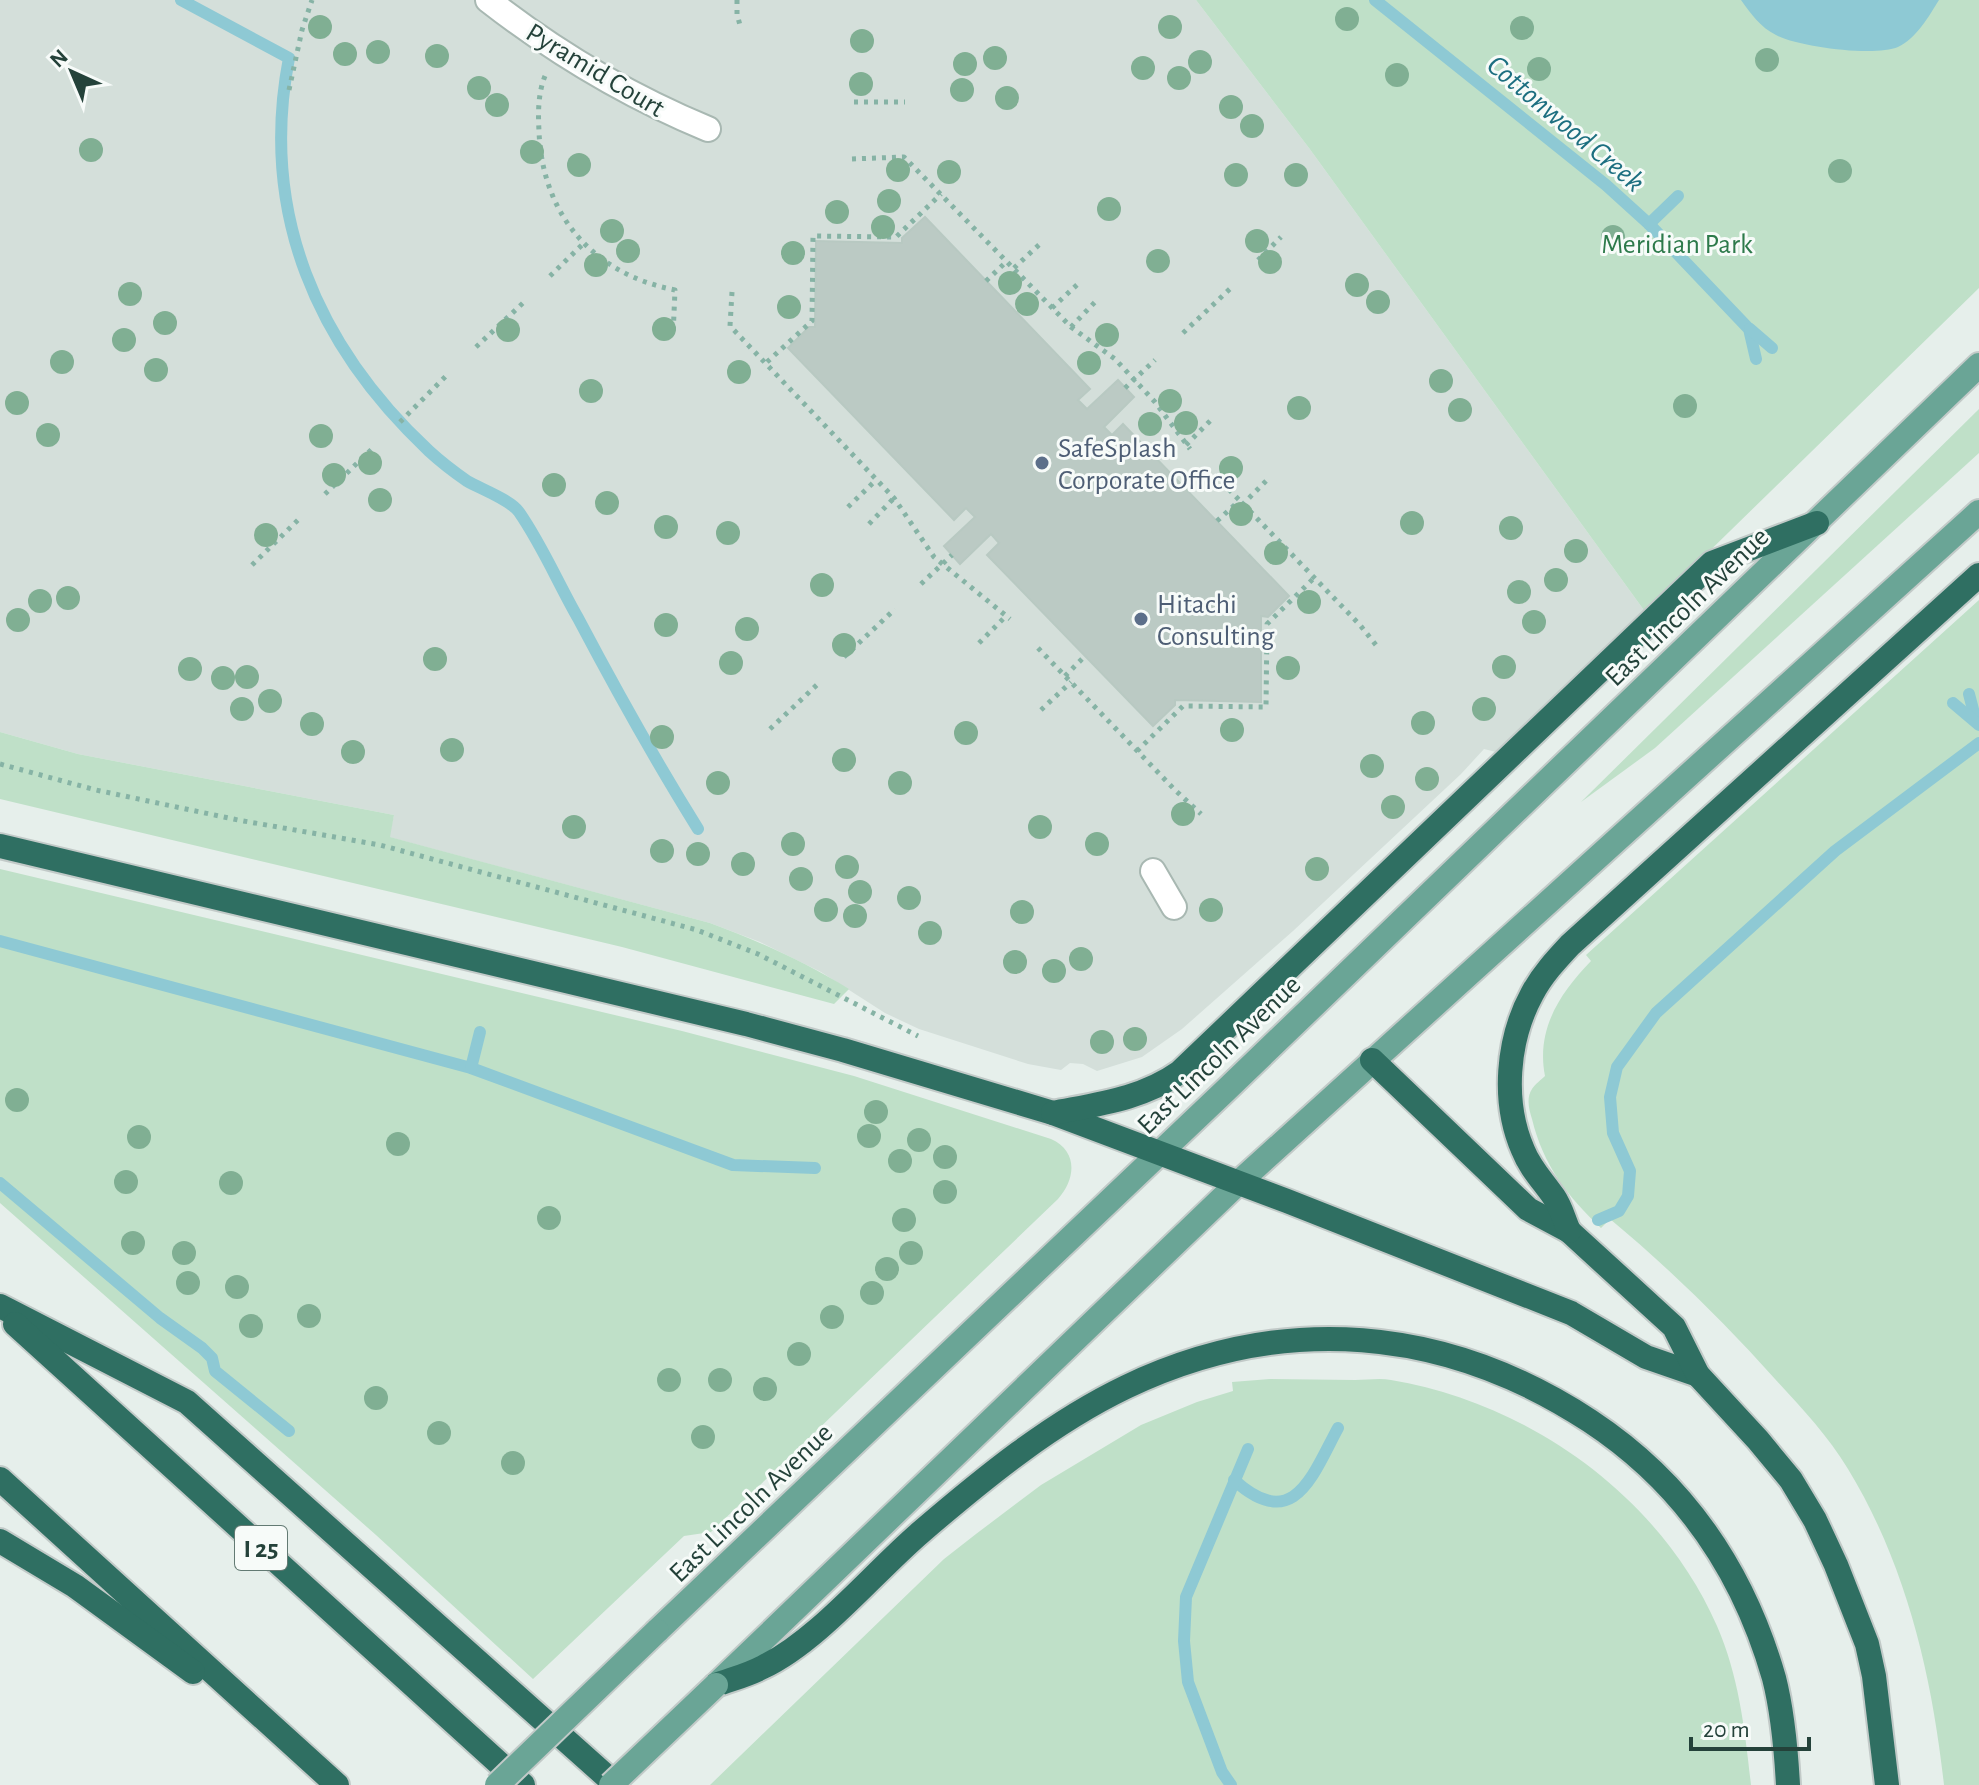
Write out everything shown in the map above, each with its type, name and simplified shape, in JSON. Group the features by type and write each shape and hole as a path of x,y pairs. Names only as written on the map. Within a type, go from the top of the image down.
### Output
{"highway":[{"path":"1053,1113 1138,1094 1180,1072 1712,563 1817,523"},
{"path":"1569,1231 1556,1199 1537,1176 1523,1151 1513,1122 1511,1072 1514,1046 1533,992 1570,945 1979,575"},
{"path":"0,846 746,1024 1053,1113 1571,1313 1646,1357 1698,1375"},
{"path":"1372,1060 1528,1209 1569,1231 1674,1327 1698,1375 1791,1480 1815,1520 1836,1565 1867,1644 1878,1703 1887,1785"},
{"path":"0,1308 187,1402 614,1785"},
{"name":"I 25","path":"0,1308 523,1785"},
{"path":"716,1685 764,1667 792,1649 963,1497 1047,1434 1113,1394 1172,1368 1235,1347 1290,1341 1379,1341 1466,1360 1541,1391 1597,1426 1663,1478 1702,1524 1734,1578 1755,1626 1774,1680 1785,1736 1788,1785"},
{"path":"0,1479 337,1785"},
{"path":"0,1541 75,1586 294,1746"}],"main road":[{"name":"East Lincoln Avenue","path":"497,1785 1979,365"},
{"path":"614,1785 1237,1184 1979,512"}],"street":[{"name":"Pyramid Court","path":"488,0 603,79 649,104 708,129"},
{"path":"1153,871 1174,907"}],"path":[{"path":"289,90 312,0"},
{"path":"737,0 741,29"},
{"path":"546,76 538,115 544,175 557,205 584,243 620,273 653,286 675,290 673,336"},
{"path":"854,102 905,102"},
{"path":"852,159 904,157 1071,327 1105,351 1134,380 1155,402 1188,447 1211,420"},
{"path":"767,362 812,321 813,236 896,237 941,194"},
{"path":"1258,260 1281,237"},
{"path":"1014,268 1042,242"},
{"path":"550,276 584,243"},
{"path":"986,281 1007,261"},
{"path":"1052,308 1080,282"},
{"path":"1183,333 1232,287"},
{"path":"732,292 730,326 894,498 920,539 942,564 1008,617 979,643"},
{"path":"1071,327 1096,301"},
{"path":"476,347 524,302"},
{"path":"1125,388 1155,360"},
{"path":"400,422 448,374"},
{"path":"325,494 374,447"},
{"path":"1215,475 1376,645"},
{"path":"1217,521 1269,478"},
{"path":"848,507 877,479"},
{"path":"869,524 894,498"},
{"path":"252,565 299,519"},
{"path":"921,584 952,555"},
{"path":"1137,751 1183,706 1266,707 1267,624 1314,578"},
{"path":"844,657 895,609"},
{"path":"1038,648 1201,814"},
{"path":"1065,676 1085,656"},
{"path":"770,729 820,682"},
{"path":"1041,710 1071,682"},
{"path":"0,764 96,790 238,820 380,845 697,930 758,954 930,1041"}],"shaded area":[{"path":"0,0 1196,0 1309,148 1646,613 1500,753 1484,749 1293,931 1182,1029 1142,1057 1097,1071 1083,1064 1070,1063 1061,1070 1028,1064 919,1029 885,1013 821,972 760,942 710,923 389,837 394,815 78,754 0,732"}],"green space":[{"name":"Meridian Park","path":"1196,0 1979,0 1979,288 1646,613 1309,148"},
{"path":"1979,409 1979,453 1655,748 1581,802"},
{"path":"1979,600 1979,1785 1944,1785 1932,1703 1913,1621 1886,1543 1848,1469 1804,1411 1696,1296 1610,1219 1601,1228 1578,1204 1550,1166 1537,1136 1529,1100 1532,1089 1545,1076 1543,1059 1547,1028 1569,986 1591,961 1586,955"},
{"path":"0,732 78,754 394,815 390,837 710,923 781,953 849,989 834,1004 622,947 0,799"},
{"path":"0,869 682,1031 854,1076 1051,1139 1060,1144 1070,1158 1071,1174 1058,1199 711,1532 684,1536 533,1679 376,1535 0,1203"},
{"path":"1387,1379 1442,1392 1492,1410 1540,1434 1584,1463 1625,1497 1661,1536 1692,1579 1717,1626 1736,1684 1751,1785 710,1785 944,1559 1041,1485 1141,1425 1233,1391 1232,1382"}],"water":[{"path":"1741,0 1939,0 1911,39 1898,47 1872,51 1801,43 1776,35 1752,15"}],"building":[{"path":"925,217 1090,389 1078,400 1087,409 1118,380 1134,397 1104,427 1112,435 1123,424 1289,596 1268,617 1261,616 1261,702 1175,700 1175,705 1153,726 987,555 999,543 991,534 960,564 944,546 975,517 966,508 954,520 788,348 809,327 815,327 816,241 902,243 902,238"}],"waterway":[{"path":"181,0 289,58 282,115 282,170 291,223 306,273 328,321 356,367 390,410 429,451 467,481 503,499 519,512 636,725 698,829"},
{"name":"Cottonwood Creek","path":"1375,0 1606,185 1649,224 1749,329 1756,359"},
{"path":"1649,224 1678,196"},
{"name":"Cottonwood Creek","path":"1750,329 1772,348"},
{"name":"Cottonwood Creek","path":"1969,694 1976,721"},
{"name":"Cottonwood Creek","path":"1953,703 1979,725"},
{"path":"1598,1220 1619,1211 1628,1196 1630,1171 1613,1133 1610,1097 1617,1067 1656,1013 1835,851 1979,743"},
{"path":"0,941 471,1068 733,1165 815,1168"},
{"path":"471,1068 480,1032"},
{"path":"0,1183 160,1318 202,1348 212,1358 215,1371 289,1431"},
{"path":"1234,1480 1255,1495 1272,1501 1286,1500 1299,1492 1309,1480 1338,1428"},
{"path":"1231,1785 1222,1772 1188,1682 1184,1641 1186,1597 1248,1449"}],"place":[{"name":"SafeSplash Corporate Office","path":"1042,463"},
{"name":"Hitachi Consulting","path":"1141,619"}]}
